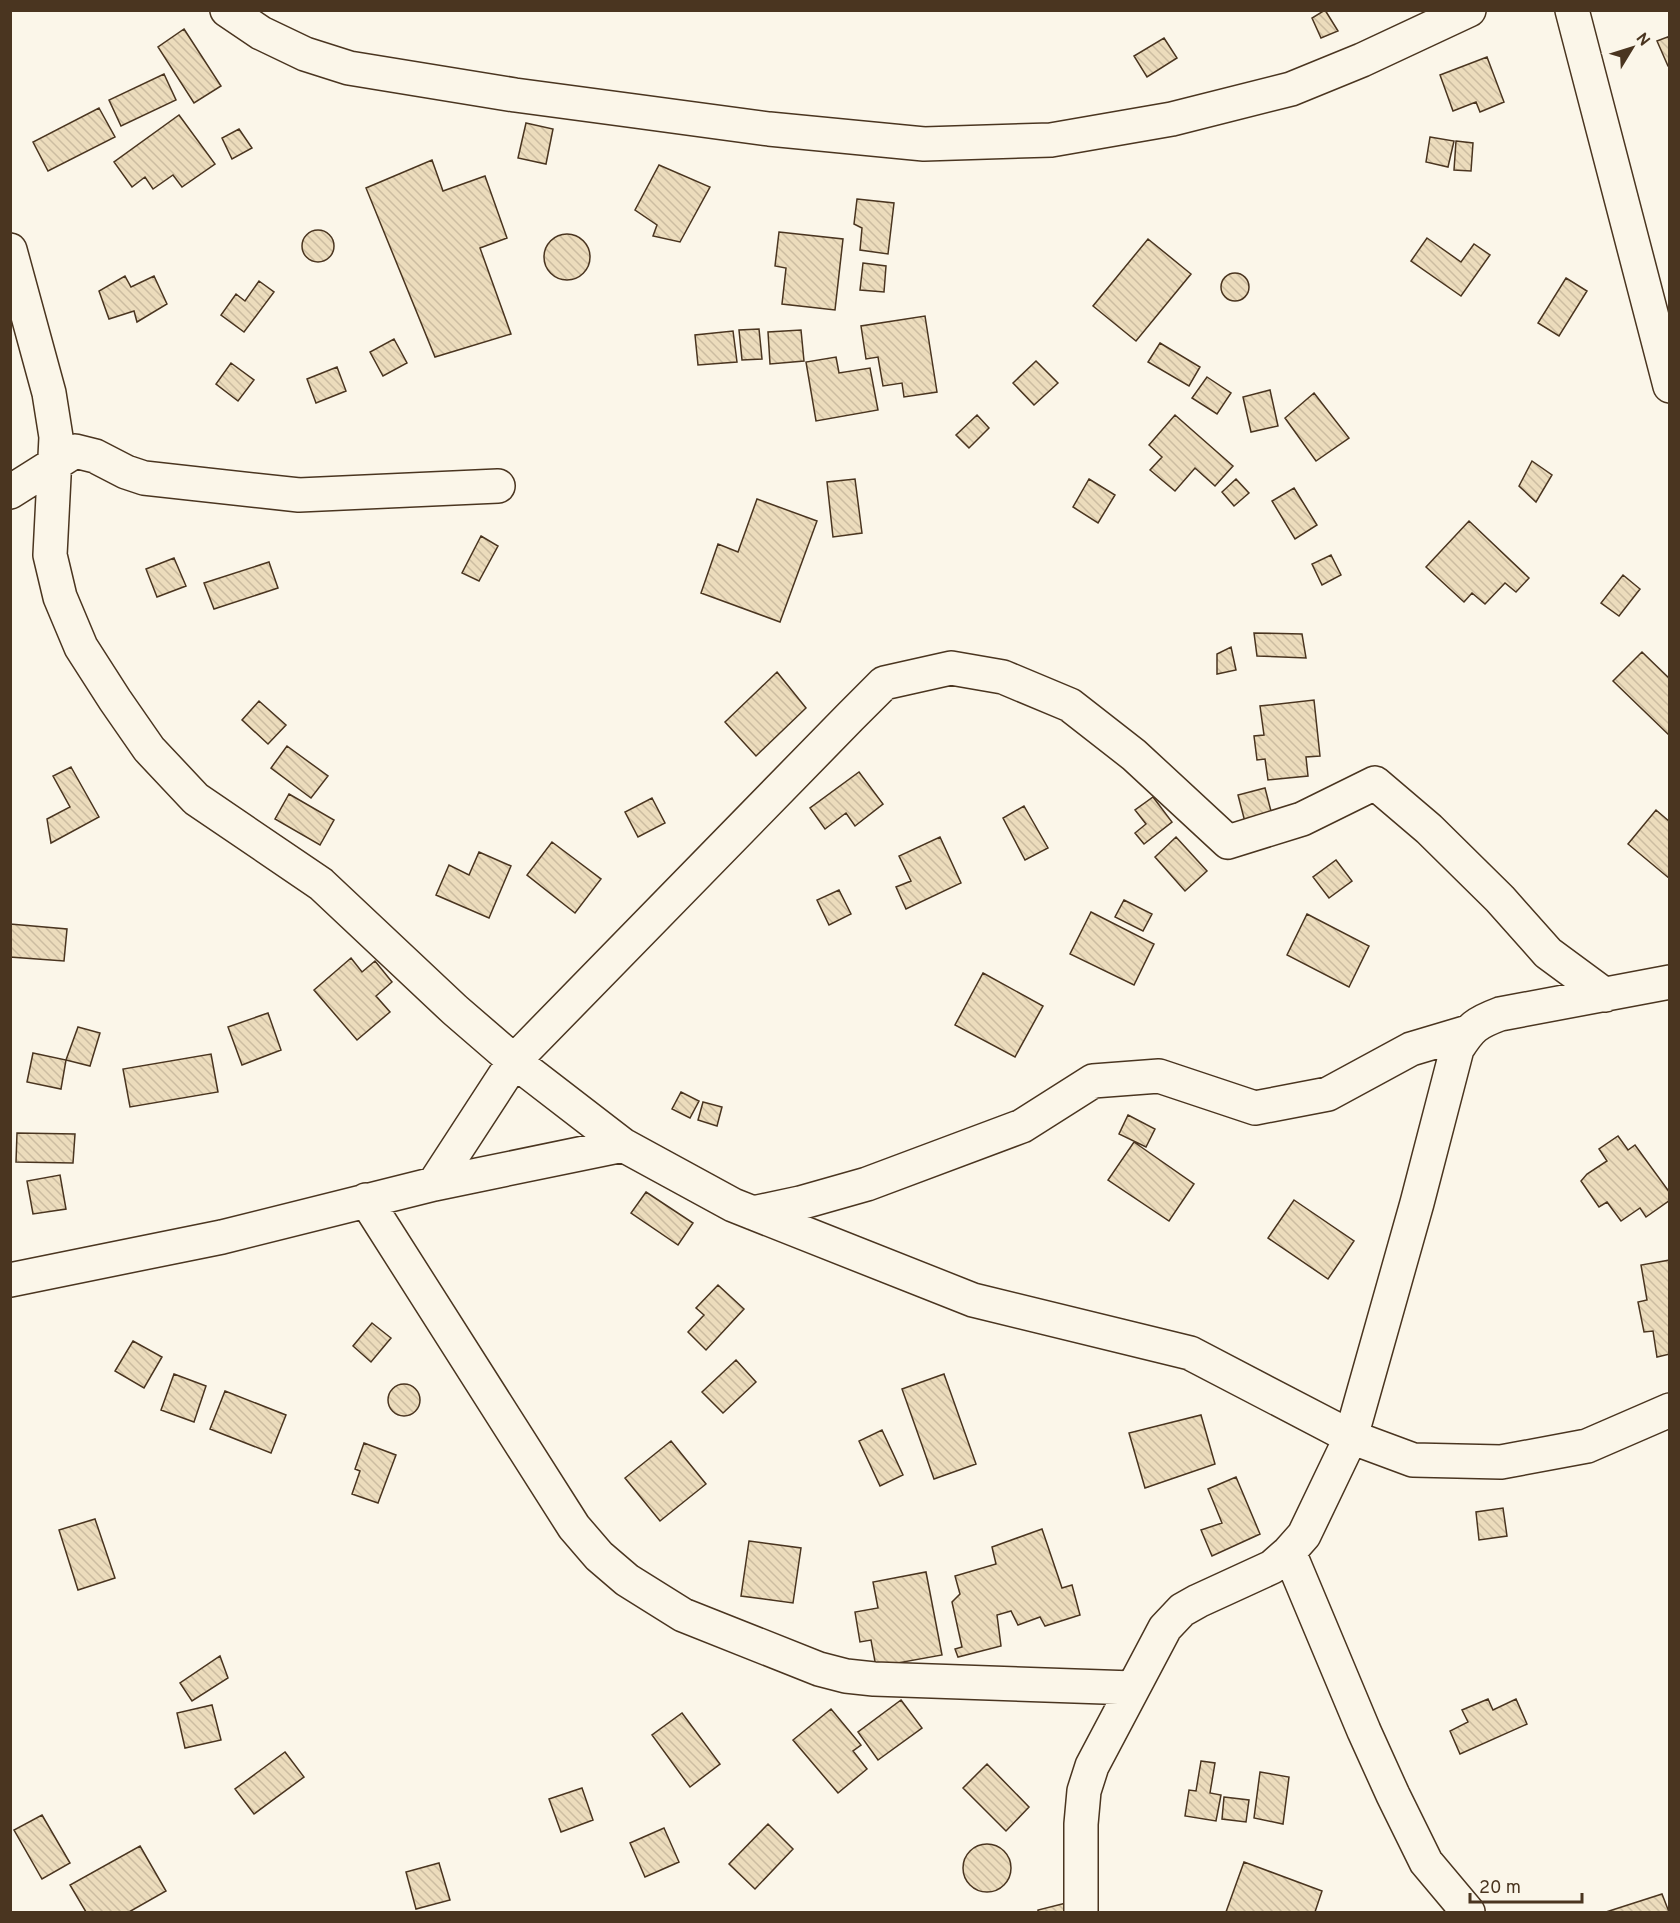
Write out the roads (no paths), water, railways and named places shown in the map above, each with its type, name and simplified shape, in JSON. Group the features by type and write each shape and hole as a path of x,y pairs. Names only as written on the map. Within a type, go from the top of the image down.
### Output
{"street":[{"path":"227,10 261,33 304,54 349,68 515,95 769,129 924,144 1052,140 1172,119 1291,89 1362,60 1469,10"},
{"path":"1572,10 1668,376"},
{"path":"10,250 49,393 56,437 50,555 60,597 81,647 149,749 196,800 321,884 514,1062 623,1145 733,1205 973,1300 1190,1353 1351,1437 1413,1460 1501,1462 1587,1446 1670,1410"},
{"path":"10,492 75,451 95,456 126,472 144,478 299,495 498,486"},
{"path":"434,1184 514,1062 884,683 951,668 1004,677 1070,705 1134,755 1228,842 1302,819 1374,783 1430,829 1500,899 1548,953 1605,995"},
{"path":"1081,1912 1081,1824 1084,1791 1092,1766 1165,1628 1182,1610 1272,1567 1289,1552 1304,1535 1351,1437 1418,1203 1457,1049 1468,1032 1481,1021 1500,1014 1670,982"},
{"path":"753,1213 800,1203 867,1184 1022,1126 1093,1081 1159,1076 1255,1108 1328,1094 1411,1049 1468,1032"},
{"path":"10,1280 222,1238 434,1184 623,1145"},
{"path":"366,1200 574,1527 599,1556 627,1580 683,1615 819,1669 846,1676 1133,1689"},
{"path":"1289,1552 1364,1731 1426,1862 1468,1912"}]}
